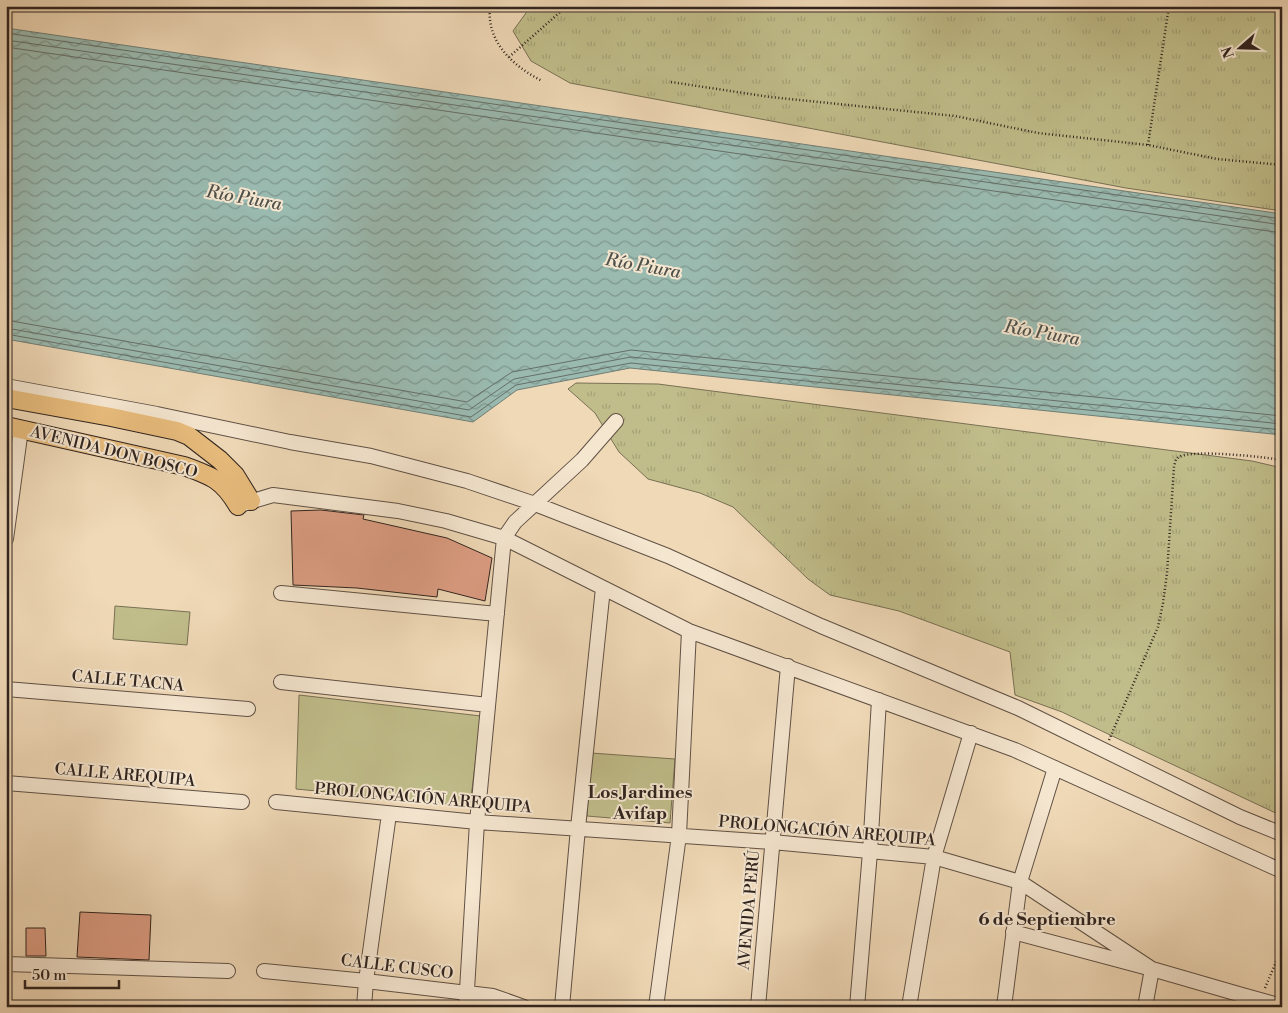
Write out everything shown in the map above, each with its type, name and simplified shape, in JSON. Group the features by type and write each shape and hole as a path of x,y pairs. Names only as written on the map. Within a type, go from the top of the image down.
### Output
{"main road":[{"name":"AVENIDA DON BOSCO","path":"6,398 111,417 176,431 189,436 220,460 235,475 244,504"},
{"name":"AVENIDA DON BOSCO","path":"14,427 184,466 214,478 244,504"}],"street":[{"path":"6,386 157,414 290,442 371,456 467,481 535,504 668,556 821,626 1018,708 1240,817 1282,834"},
{"path":"466,1000 477,822 504,538 515,522 582,460 616,421"},
{"path":"6,538 14,427"},
{"path":"244,504 273,495 398,511 446,521 504,538 689,630 1016,750 1282,871"},
{"path":"562,1007 578,828 603,588"},
{"path":"281,593 497,614"},
{"path":"656,1007 679,836 689,630"},
{"name":"AVENIDA PERÚ","path":"758,1007 788,666"},
{"path":"281,682 488,705"},
{"name":"CALLE TACNA","path":"6,689 248,709"},
{"path":"857,1007 870,852 879,700"},
{"path":"909,1007 934,858 971,733"},
{"path":"1004,1007 1020,882 1055,768"},
{"name":"CALLE AREQUIPA","path":"6,783 242,802"},
{"name":"PROLONGACIÓN AREQUIPA","path":"276,802 477,822 772,842 934,858 1020,882 1152,969 1240,1001 1260,1000 1282,1006"},
{"path":"364,1007 389,814"},
{"path":"1013,932 1152,969 1145,1007"},
{"path":"6,964 228,971"},
{"name":"CALLE CUSCO","path":"264,971 366,981 466,1000 493,996 524,1007"}],"path":[{"path":"490,6 491,27 509,57 515,64 542,81"},
{"path":"509,57 567,6"},
{"path":"1148,145 1169,6"},
{"path":"671,82 770,97 955,116 1038,133 1148,145 1217,159 1282,165"},
{"path":"1104,751 1158,627 1167,572 1176,460 1180,457 1201,453 1282,460"},
{"path":"1260,1000 1282,948"}],"green space":[{"path":"531,6 1282,6 1282,211 1126,188 570,83 531,61 513,31"},
{"path":"576,383 658,384 1252,461 1282,468 1282,816 1062,712 1015,695 1010,652 899,611 830,595 808,579 733,507 700,493 648,479 619,452 595,413 568,389"},
{"path":"115,606 190,612 187,645 113,639"},
{"path":"299,695 481,716 470,806 296,789"},
{"path":"591,753 675,759 670,823 587,816"}],"water":[{"name":"Río Piura","path":"6,28 1282,214 1282,435 630,368 517,390 473,422 6,339"}],"building":[{"path":"321,510 364,515 363,519 447,538 492,558 485,601 438,589 437,597 357,588 293,585 291,511"},
{"path":"80,912 151,915 149,960 77,957"},
{"path":"26,928 45,928 46,956 26,956"}],"district":[{"name":"Los Jardines Avifap","path":"640,802"},
{"name":"6 de Septiembre","path":"1047,919"}]}
